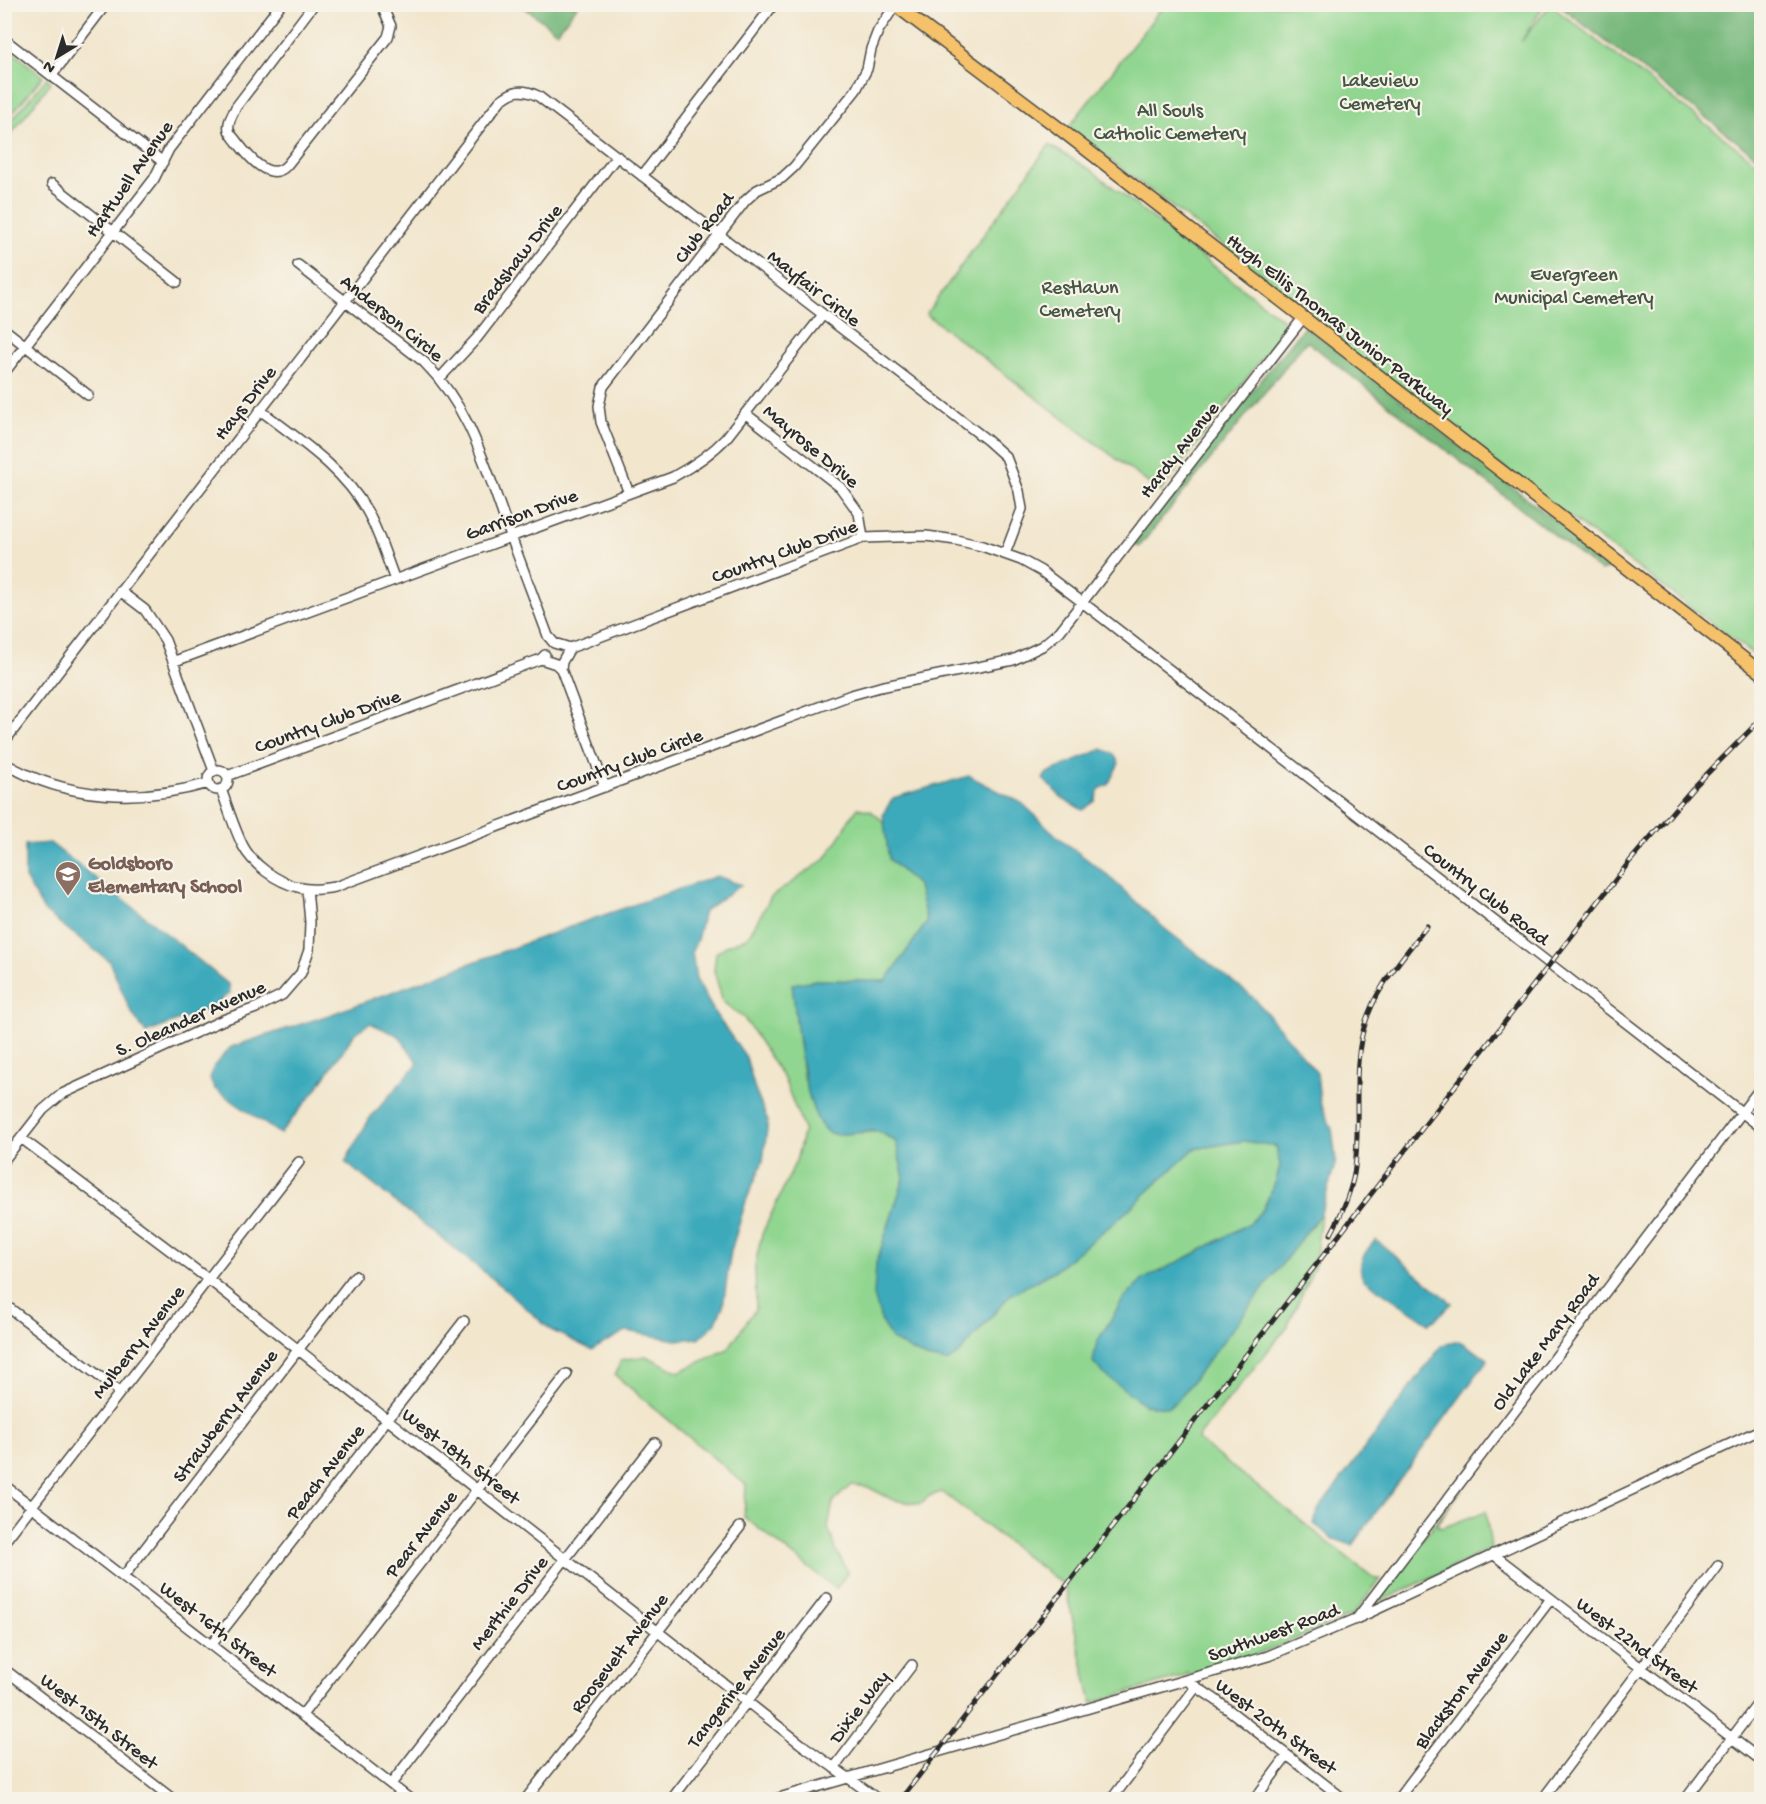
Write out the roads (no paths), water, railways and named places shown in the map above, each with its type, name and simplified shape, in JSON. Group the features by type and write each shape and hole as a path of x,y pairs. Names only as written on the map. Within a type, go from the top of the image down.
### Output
{"main road":[{"name":"Hugh Ellis Thomas Junior Parkway","path":"895,5 1069,136 1761,673"}],"street":[{"path":"52,75 106,4"},
{"name":"Hartwell Avenue","path":"4,373 154,179 169,149 280,4"},
{"path":"314,4 236,107 229,121 229,131 251,160 263,168 275,171 282,170 287,165 388,37 391,26 381,4"},
{"path":"642,176 774,4"},
{"name":"Club Road","path":"629,493 601,422 599,406 603,387 745,201 757,190 782,178 794,167 856,90 867,69 878,31 895,5"},
{"path":"4,39 163,162"},
{"name":"Mayfair Circle","path":"517,90 538,96 822,316 987,440 1006,458 1015,475 1022,510 1005,554"},
{"name":"Hays Drive","path":"4,742 500,101 510,92 517,90"},
{"name":"Bradshaw Drive","path":"440,378 477,338 617,156"},
{"path":"52,184 177,282"},
{"name":"Anderson Circle","path":"298,265 424,362 440,378 460,406 474,437 605,788"},
{"name":"Garrison Drive","path":"175,661 673,477 712,453 746,414 822,316"},
{"name":"Hardy Avenue","path":"1082,602 1303,318"},
{"path":"4,329 88,394"},
{"path":"260,410 336,469 355,492 368,513 395,580"},
{"name":"Mayrose Drive","path":"746,414 840,487 859,513 863,538"},
{"name":"Country Club Drive","path":"227,776 863,538 926,536 956,540 1005,554 1041,572 1191,686"},
{"path":"120,591 145,610 156,624 175,661 214,771"},
{"name":"Country Club Circle","path":"221,789 244,848 261,868 279,880 298,888 335,887 851,695 1013,660 1041,646 1060,631 1082,602"},
{"name":"Country Club Road","path":"1191,686 1761,1128"},
{"path":"4,762 34,778 66,789 91,794 122,797 152,795 185,790 209,783"},
{"path":"214,771 220,771 227,776 227,784 221,789 214,789 209,783 209,775 214,771"},
{"name":"S. Oleander Avenue","path":"4,1160 43,1110 62,1094 282,995 301,973 309,950 310,922 307,889"},
{"name":"Old Lake Mary Road","path":"1356,1619 1761,1086"},
{"name":"West 18th Street","path":"21,1138 208,1279 834,1768 879,1800"},
{"name":"Mulberry Avenue","path":"4,1542 299,1162"},
{"name":"Strawberry Avenue","path":"123,1576 354,1276"},
{"path":"4,1304 120,1392"},
{"name":"Peach Avenue","path":"212,1644 464,1321"},
{"name":"Pear Avenue","path":"302,1715 567,1374"},
{"name":"Southwest Road","path":"771,1800 1268,1656 1356,1619 1761,1429"},
{"name":"Merthie Drive","path":"391,1784 655,1443"},
{"name":"West 16th Street","path":"4,1485 411,1800"},
{"name":"Roosevelt Avenue","path":"525,1800 740,1527"},
{"name":"West 22nd Street","path":"1493,1554 1761,1761"},
{"path":"1542,1800 1718,1566"},
{"name":"Tangerine Avenue","path":"671,1800 827,1598"},
{"name":"Blackston Avenue","path":"1397,1800 1550,1600"},
{"name":"Dixie Way","path":"834,1768 912,1665"},
{"name":"West 15th Street","path":"4,1669 174,1800"},
{"name":"West 20th Street","path":"1186,1680 1346,1800"},
{"path":"1111,1800 1196,1687"},
{"path":"1685,1800 1761,1698"},
{"path":"1254,1800 1287,1756"}],"water":[{"path":"1102,749 1114,754 1119,763 1108,785 1099,789 1095,801 1083,810 1063,799 1043,779 1047,773"},
{"path":"969,776 1022,803 1059,838 1105,873 1164,928 1255,999 1317,1073 1320,1102 1332,1129 1336,1161 1321,1213 1178,1400 1168,1407 1145,1405 1104,1374 1093,1362 1097,1342 1124,1298 1144,1279 1250,1223 1263,1209 1276,1181 1280,1165 1276,1146 1243,1141 1194,1149 1116,1221 1054,1271 1010,1295 960,1353 947,1362 926,1358 892,1340 882,1323 874,1296 876,1264 904,1178 896,1142 874,1131 830,1133 821,1125 813,1109 802,1065 792,984 816,980 886,981 927,922 918,886 889,859 883,814 893,798"},
{"path":"50,843 229,985 230,993 208,1009 146,1033 131,1012 109,961 44,911 25,878 25,845"},
{"path":"717,876 741,885 704,911 692,951 696,979 716,1015 746,1057 755,1090 768,1121 763,1161 746,1201 731,1251 723,1306 715,1324 699,1338 676,1340 626,1331 592,1350 551,1330 494,1280 345,1162 370,1118 418,1063 399,1036 370,1023 355,1033 315,1091 280,1134 215,1089 210,1079 214,1066 231,1047 329,1015"},
{"path":"1376,1240 1452,1303 1436,1319 1429,1323 1363,1279 1361,1263 1368,1248"},
{"path":"1459,1341 1488,1359 1352,1545 1334,1539 1314,1524 1318,1510 1442,1345"}],"railway":[{"path":"900,1800 1630,861 1693,788 1762,718"},
{"path":"1331,1234 1345,1205 1354,1174 1359,1049 1363,1031 1381,988 1427,926"}],"place":[{"name":"Goldsboro Elementary School","path":"68,897"}],"park label":[{"name":"Lakeview Cemetery","path":"1380,90"},
{"name":"All Souls Catholic Cemetery","path":"1170,120"},
{"name":"Evergreen Municipal Cemetery","path":"1574,284"},
{"name":"Restlawn Cemetery","path":"1080,298"}]}
